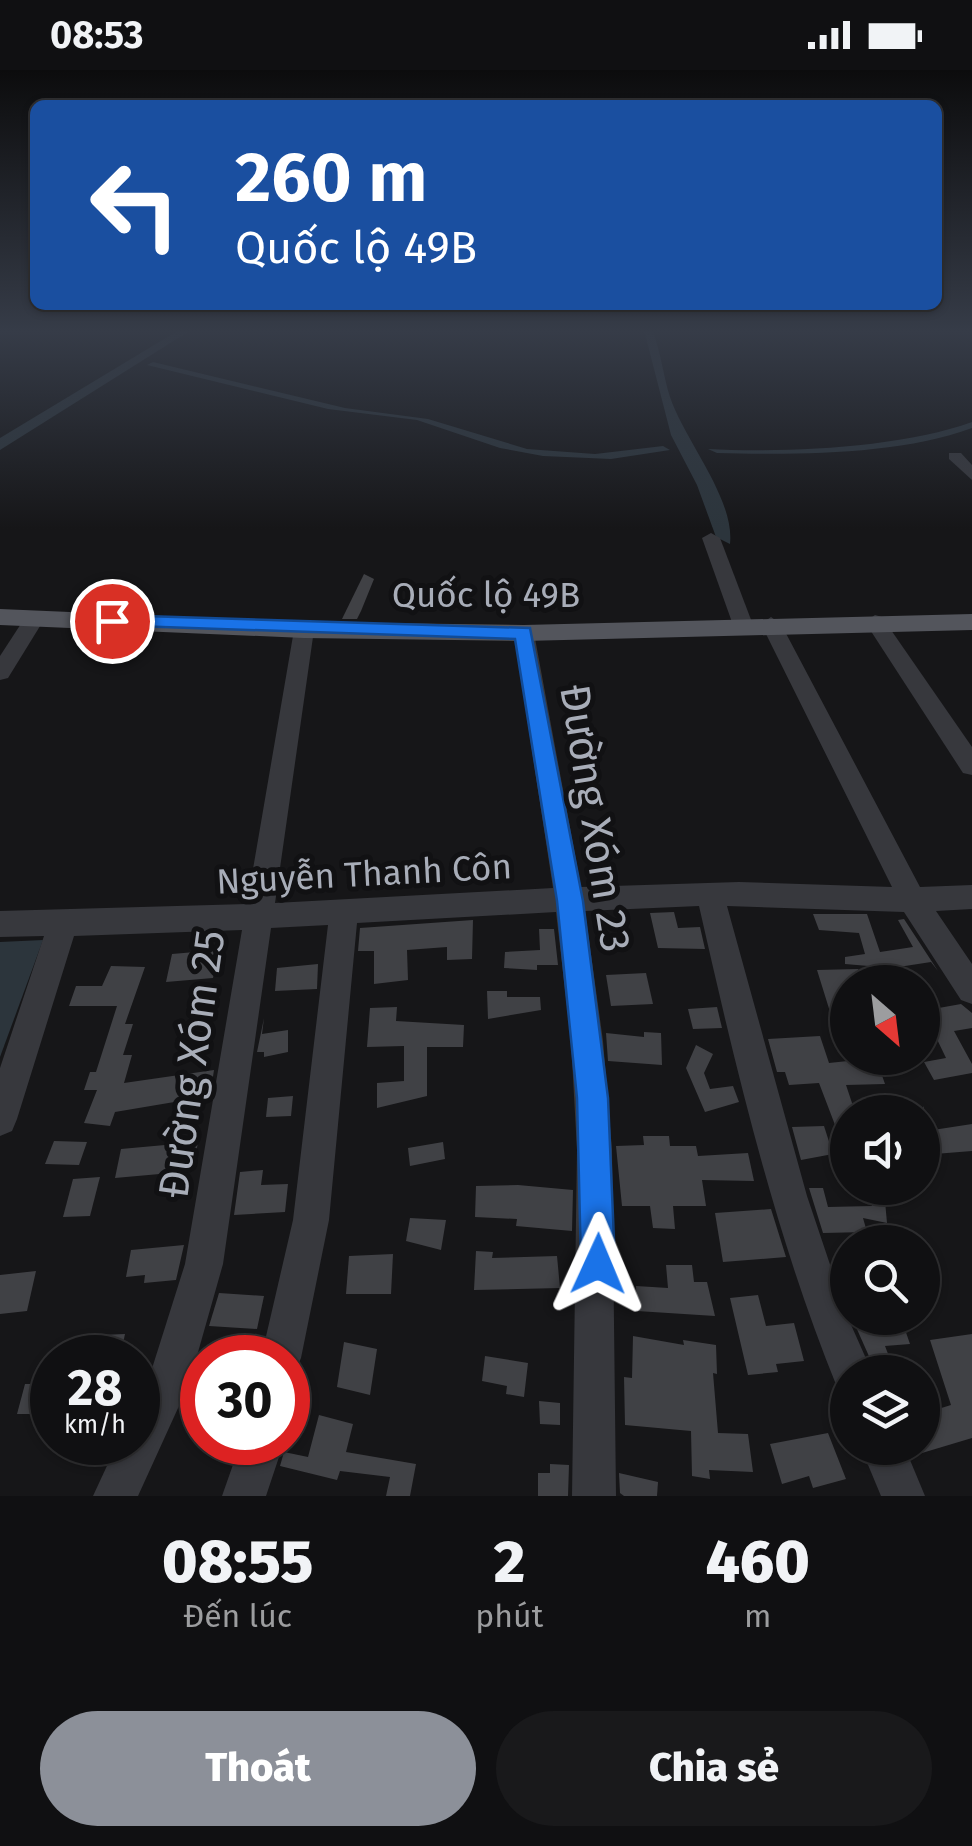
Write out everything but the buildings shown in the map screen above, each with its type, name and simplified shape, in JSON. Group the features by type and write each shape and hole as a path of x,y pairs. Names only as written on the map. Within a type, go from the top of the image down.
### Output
{"main road":[{"name":"Quốc lộ 49B","path":"0,617 304,630 524,633 972,622"}],"street":[{"path":"954,456 972,475"},
{"path":"711,538 743,625"},
{"path":"0,673 34,618"},
{"path":"875,622 972,766"},
{"path":"771,624 914,902 972,990"},
{"name":"Đường Xóm 25","path":"115,1496 168,1384 204,1264 304,630"},
{"name":"Đường Xóm 23","path":"524,633 570,901 592,1098 599,1230 594,1496"},
{"path":"710,894 757,1090 808,1264 845,1355"},
{"name":"Nguyễn Thanh Côn","path":"0,924 256,917 710,894 914,902 972,898"},
{"path":"286,1335 311,1220 344,913"},
{"path":"0,1118 63,924"},
{"path":"244,1496 255,1465"},
{"path":"890,1465 903,1496"}],"shaded area":[{"path":"69,397 85,397 0,450 0,438"},
{"path":"277,397 428,419 527,449 595,454 663,446 670,450 611,459 543,456 500,448 417,420 328,409"},
{"path":"661,397 670,397 717,489 725,508 730,544 716,537 697,485 671,435"},
{"path":"972,422 972,428 943,437 880,448 780,454 717,453 708,449 842,447 911,438"},
{"path":"43,940 0,1057 0,942"}],"route":[{"path":"112,621 304,630 524,633 570,901 592,1098 598,1264"}]}
